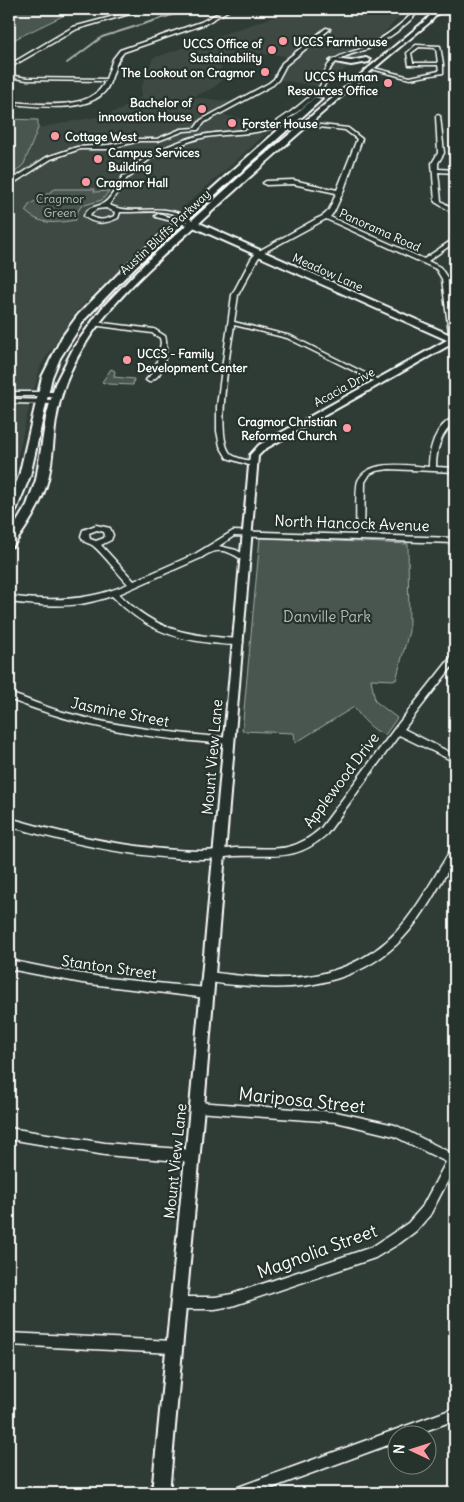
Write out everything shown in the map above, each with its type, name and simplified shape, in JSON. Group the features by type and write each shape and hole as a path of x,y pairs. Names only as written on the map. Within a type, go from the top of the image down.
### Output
{"main road":[{"path":"334,61 349,66 351,72 431,9"},
{"name":"Austin Bluffs Parkway","path":"9,543 37,495 42,480 56,398 78,348 94,324 124,288 194,224 325,105 439,9"},
{"path":"334,61 348,63 372,56"},
{"path":"370,68 367,66 372,56"},
{"name":"Austin Bluffs Parkway","path":"9,513 23,483 39,398 58,353 86,313 110,287 328,90"}],"street":[{"path":"9,67 75,28 93,21 145,9"},
{"path":"9,103 60,105 81,102 100,94 108,80 116,56 122,51 203,23 229,9"},
{"path":"100,206 108,202 125,177 129,176 139,165 178,143 202,136 250,132 267,128 282,121 321,88 325,82 327,70 334,61 343,55 375,44 419,9"},
{"path":"9,184 49,158 75,149 109,147 139,140 158,140 183,130 196,129 203,121 276,80 279,70 287,62 328,29"},
{"path":"370,68 410,78 441,72 441,64 438,47 418,46 409,53 411,64 441,64"},
{"path":"9,76 26,79 108,80"},
{"path":"438,116 441,154 435,163 438,202 455,212"},
{"path":"252,464 230,456 223,446 220,431 220,406 235,295 254,259 259,254 326,217 331,212 360,139 346,129 321,126"},
{"path":"196,129 202,136"},
{"path":"435,170 455,171"},
{"path":"116,217 118,213 115,209 116,198 130,178 129,176"},
{"name":"Panorama Road","path":"266,183 293,182 340,192"},
{"name":"Meadow Lane","path":"184,219 148,214 94,221 87,214 90,210 100,206 115,209 156,210 184,219 259,254 454,339"},
{"name":"Panorama Road","path":"326,217 390,248 425,261"},
{"path":"454,339 444,274 438,268 425,261 455,240"},
{"path":"232,323 288,337 380,382"},
{"path":"94,324 154,331 163,336 164,343 158,371 149,380"},
{"name":"Acacia Drive","path":"252,464 254,455 262,447 454,339"},
{"path":"9,394 39,398"},
{"path":"9,401 56,398"},
{"path":"433,469 432,453 437,439 446,426 455,419"},
{"name":"Mount View Lane","path":"160,1493 239,642 252,464"},
{"path":"360,537 361,482 368,472 374,469 389,467 455,470"},
{"path":"9,599 30,602 81,601 114,593 209,550 233,533 248,533"},
{"name":"North Hancock Avenue","path":"248,533 455,542"},
{"path":"96,544 133,585"},
{"path":"209,550 229,549 236,551 246,559"},
{"path":"114,593 134,614 160,629 190,637 239,642"},
{"name":"Applewood Drive","path":"9,822 60,836 106,845 202,855 291,852 314,842 324,832 398,730 455,658"},
{"name":"Jasmine Street","path":"9,696 54,712 119,729 154,735 229,742"},
{"path":"398,730 455,759"},
{"path":"208,977 288,983 313,981 353,968 372,958 401,934 455,851"},
{"name":"Stanton Street","path":"9,964 64,977 111,984 206,993"},
{"name":"Mariposa Street","path":"197,1107 336,1117 357,1121 395,1131 455,1159"},
{"path":"9,1133 105,1149 192,1156"},
{"name":"Magnolia Street","path":"178,1303 215,1303 232,1300 376,1252 412,1227 426,1211 455,1159"},
{"path":"9,1339 174,1347"},
{"path":"428,1424 455,1414"},
{"path":"241,1493 386,1440"}],"shaded area":[{"path":"291,9 407,9 364,54 266,134 187,204 77,311 41,365 9,495 9,178 24,164 38,128 100,116 120,110 142,96 141,88 153,58 279,15","holes":["250,54 287,57 277,72 275,79 321,87 263,135 257,133 246,120 217,113 235,102 193,97 215,87 224,78 220,76 223,56"]}],"green space":[{"path":"9,9 77,9 9,42"},
{"path":"9,119 38,120 38,128 24,164 9,178"},
{"name":"Cragmor Green","path":"55,189 95,189 94,192 109,191 102,200 81,206 76,215 76,220 43,221 25,211 29,205"},
{"path":"111,369 115,371 114,377 134,379 133,385 102,382"},
{"name":"Danville Park","path":"260,538 408,544 409,631 396,680 371,679 375,701 397,718 385,735 367,723 354,707 295,743 294,733 242,731"}],"waterway":[{"path":"67,63 102,37 191,9"}],"place":[{"name":"UCCS Farmhouse","path":"283,41"},
{"name":"UCCS Office of Sustainability","path":"272,50"},
{"name":"The Lookout on Cragmor","path":"265,72"},
{"name":"UCCS Human Resources Office","path":"388,83"},
{"name":"Bachelor of innovation House","path":"202,109"},
{"name":"Forster House","path":"232,123"},
{"name":"Cottage West","path":"55,136"},
{"name":"Campus Services Building","path":"98,159"},
{"name":"Cragmor Hall","path":"86,182"},
{"name":"UCCS - Family Development Center","path":"127,360"},
{"name":"Cragmor Christian Reformed Church","path":"347,428"}]}
